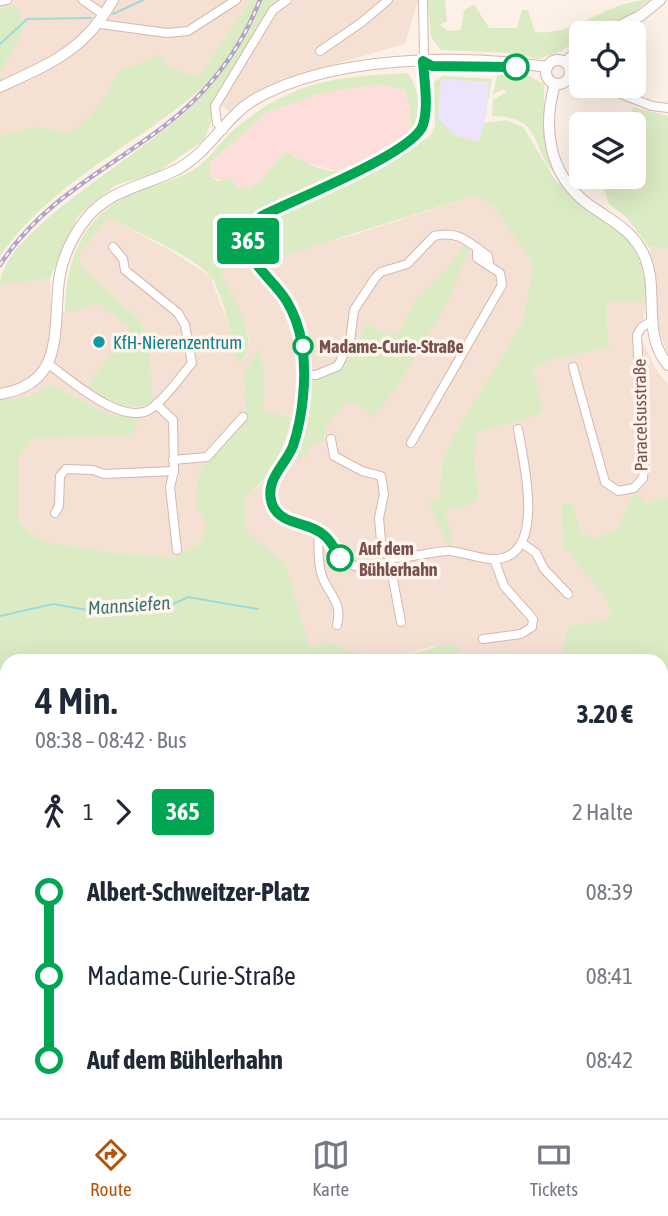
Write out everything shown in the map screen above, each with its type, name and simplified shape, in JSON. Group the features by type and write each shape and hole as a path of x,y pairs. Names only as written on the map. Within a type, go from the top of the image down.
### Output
{"street":[{"path":"0,1 7,0"},
{"path":"83,0 102,20 167,33 188,32 236,0"},
{"path":"0,87 70,51 102,20 113,0"},
{"path":"223,130 217,123 215,106 273,10 284,0"},
{"path":"320,51 388,0"},
{"path":"401,622 393,574 388,567 377,565 364,568 348,563 319,531 285,518 277,513 272,502 270,487 292,446 304,375 300,333 286,301 249,253 249,232 262,216 386,158 416,137 423,126 425,109 423,0"},
{"path":"630,21 660,0"},
{"path":"546,70 556,59 566,62"},
{"path":"566,62 569,59"},
{"path":"0,394 29,384 47,363 58,332 58,291 65,256 87,217 113,196 179,169 195,158 248,103 282,84 350,70 423,61 432,66 503,65 546,70"},
{"path":"566,62 569,72"},
{"path":"546,70 555,84 548,131 556,164 576,193 620,225 637,243 650,275 655,342 667,361"},
{"path":"555,84 564,83 569,77"},
{"path":"631,98 652,106 668,108"},
{"path":"304,375 316,375 338,366 350,341 354,310 381,272 407,264 434,236 444,234 465,238 477,248 477,258 500,273 502,285 411,443"},
{"path":"47,363 112,408 138,414 156,404 192,363 185,325 178,313 125,270 123,259 113,247"},
{"name":"Paracelsusstraße","path":"573,367 605,482 618,491 634,488 643,478 644,468 637,335 642,327 652,321"},
{"path":"156,404 173,420 174,471 170,487 170,511 176,522 177,550"},
{"path":"173,460 207,457 243,417"},
{"path":"382,552 391,558 446,551 494,559 511,555 522,543 527,531 527,486 518,429"},
{"path":"331,439 334,456 362,471 381,476 384,494 379,518 382,552"},
{"path":"55,513 59,506 60,476 66,469 93,470 104,474 174,471"},
{"path":"319,531 318,548 324,582 335,598 337,625"},
{"path":"522,543 536,553 544,569 568,594"},
{"path":"377,565 376,557 382,552"},
{"path":"388,567 391,558"},
{"path":"483,639 522,634 532,626 533,619 504,586 494,559"}],"shaded area":[{"path":"0,0 250,0 200,76 169,68 159,56 118,72 104,100 87,123 65,135 35,126 0,136 0,73 24,29 16,6 0,8"},
{"path":"274,0 418,0 405,44 282,79 230,112 215,101 273,7"},
{"path":"441,79 489,82 487,110 479,142 454,135 438,118"},
{"path":"379,84 405,90 410,108 411,133 380,156 336,171 307,163 285,152 258,183 245,189 209,176 210,163 266,113 317,94"},
{"path":"476,195 494,205 533,264 523,322 452,438 443,459 439,498 445,510 472,504 479,496 474,457 477,432 539,415 542,410 533,370 547,361 609,347 606,302 646,302 640,337 656,369 668,384 668,497 646,504 635,491 616,530 594,538 581,533 573,504 561,504 563,545 607,601 611,613 605,621 568,626 561,654 459,654 459,648 430,647 407,654 352,654 335,643 309,648 286,564 246,531 245,496 261,485 286,443 291,417 262,411 263,366 259,349 244,375 246,419 201,543 173,558 116,553 39,540 18,521 18,460 31,439 132,435 138,418 108,414 51,384 27,397 0,400 0,285 50,278 51,311 75,312 97,301 131,327 138,319 80,265 80,252 109,218 168,249 210,276 231,330 238,363 245,358 249,343 247,327 221,274 254,248 261,260 357,234"},
{"path":"649,247 668,247 668,354 658,328 655,269"}],"green space":[{"path":"250,0 274,0 274,7 215,101 212,99 211,122 204,140 156,173 116,185 78,216 50,278 0,285 7,262 27,238 55,212 185,112 204,92 201,89 68,186 20,230 0,256 0,136 35,126 66,134 84,122 97,108 118,72 159,55 169,68 200,76"},
{"path":"428,0 445,0 447,21 440,25 448,31 461,30 464,10 474,4 489,28 517,28 522,10 528,10 535,32 569,27 569,46 560,52 539,59 514,53 441,50 431,37"},
{"path":"649,0 632,14 613,21 584,21 619,6"},
{"path":"16,6 24,29 0,73 0,8"},
{"path":"498,72 527,75 544,84 545,141 559,178 549,168 529,129 521,122 492,116 493,100 506,92 504,89 493,94"},
{"path":"408,73 417,95 419,111 416,127 402,144 343,176 262,210 251,220 243,241 242,256 221,274 244,320 247,332 245,355 238,364 223,304 209,275 176,251 109,218 80,252 80,265 139,320 148,336 152,394 149,404 123,405 110,400 88,385 131,328 97,302 75,312 65,312 68,276 73,259 88,228 100,215 130,195 190,172 236,128 276,100 316,84 337,79","holes":["379,84 405,90 410,108 411,133 386,152 358,166 331,171 285,152 258,183 246,189 236,186 231,178 218,181 209,176 210,163 266,113 317,94"]},
{"path":"443,76 492,79 487,104 489,82 441,79 438,118 454,135 479,142 485,119 484,123 506,120 523,127 557,183 563,184 609,220 632,247 640,262 645,281 646,302 606,302 609,347 547,361 533,370 543,410 539,415 478,432 474,457 479,496 472,504 445,511 453,547 449,547 428,502 439,498 443,459 452,438 523,322 533,264 494,206 476,195 279,257 261,261 254,248 264,224 389,163 430,136 435,126 434,82"},
{"path":"633,107 668,116 668,247 649,247 626,217 609,204 604,189 646,189 646,112 632,112"},
{"path":"465,243 469,249 449,299 392,395 377,383 391,395 373,417 360,405 345,401 326,428 323,440 312,445 304,457 298,459 299,434 308,383 331,374 346,363 356,347 365,323 386,335 398,333 416,300 452,263"},
{"path":"259,348 263,365 263,411 291,417 276,462 263,481 245,496 246,531 286,564 309,647 335,643 357,654 0,654 0,400 27,397 51,384 108,414 139,418 132,435 31,439 18,460 18,521 39,540 116,553 173,558 201,543 207,523 195,504 200,470 246,419 244,375"},
{"path":"635,491 646,504 668,497 668,654 561,654 568,626 604,621 611,613 607,601 563,545 561,504 573,504 581,533 594,538 616,530"},
{"path":"451,644 460,648 459,654 410,654"}],"waterway":[{"path":"113,14 143,0"},
{"path":"0,44 27,19 91,18"},
{"name":"Mannsiefen","path":"0,616 53,604 88,610 108,604 169,606 188,597 258,609"}],"railway":[{"path":"0,265 16,243 54,205 163,127 208,86 243,37 260,0"}],"bus line":[{"name":"365","path":"340,558 327,537 277,513 272,502 270,487 292,446 302,401 303,347 286,301 249,253 249,232 262,216 386,158 416,137 423,126 425,109 423,61 432,66 516,67"}],"place":[{"name":"KfH-Nierenzentrum","path":"99,342"},
{"name":"Madame-Curie-Straße","path":"303,346"},
{"name":"Auf dem Bühlerhahn","path":"340,558"}]}
